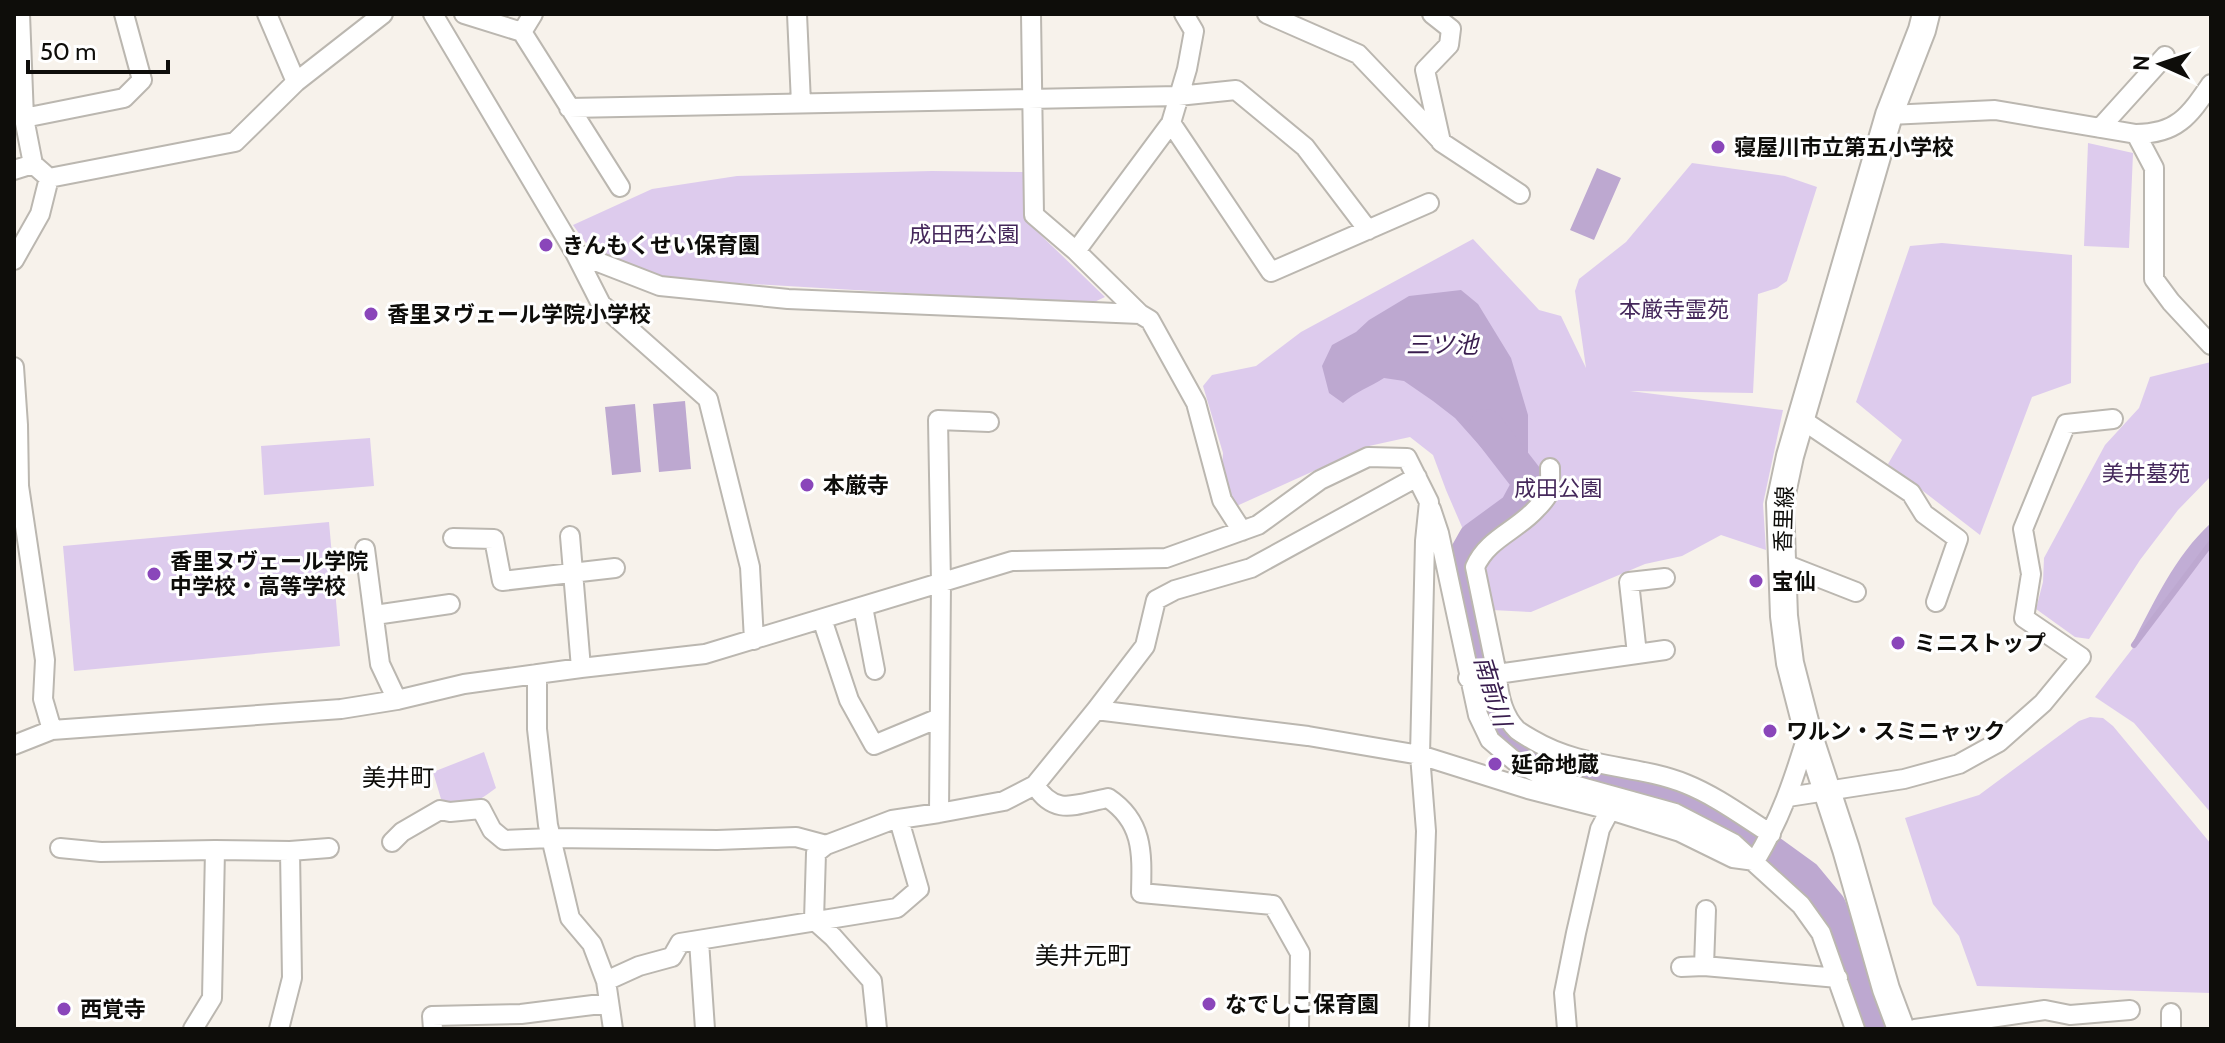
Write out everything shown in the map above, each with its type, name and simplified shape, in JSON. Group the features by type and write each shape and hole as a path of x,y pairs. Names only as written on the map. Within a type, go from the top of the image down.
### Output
{"street":[{"path":"20,14 18,50 24,118 33,164 49,178"},
{"path":"24,118 124,98 142,80 124,14"},
{"path":"267,14 296,82"},
{"path":"49,178 235,142 296,82 383,14"},
{"path":"433,14 575,253 601,304 708,399 750,567 754,640"},
{"path":"464,14 522,32 620,187"},
{"path":"522,32 533,14"},
{"path":"797,14 801,103"},
{"path":"1031,14 1034,215 1150,320 1196,403 1222,500 1242,531"},
{"path":"1076,251 1171,123 1187,69 1194,31 1184,14"},
{"path":"1267,14 1358,54 1441,142 1520,194"},
{"path":"1432,14 1451,29 1449,45 1425,70 1441,142"},
{"name":"香里線","path":"1901,1029 1808,733 1790,663 1784,616 1780,503 1790,456 1889,115 1926,14"},
{"path":"2100,128 2165,56"},
{"path":"1889,115 1995,110 2136,134 2155,134 2178,126 2211,84"},
{"path":"569,108 1178,96 1236,90 1305,147 1368,230"},
{"path":"1171,123 1271,272 1429,203"},
{"path":"2136,134 2154,168 2154,279 2211,345"},
{"path":"14,170 33,164"},
{"path":"14,260 40,214 49,178"},
{"path":"575,253 660,286 788,299 1140,314"},
{"path":"14,367 19,486 45,660 43,699 52,730"},
{"path":"1788,797 1904,779 1959,764 1999,742 2043,703 2081,657 2024,618 2031,574 2023,529 2048,490 2066,424 2103,414"},
{"path":"1801,419 1911,493 1924,514 1958,539 1936,602"},
{"path":"939,813 941,583 938,420 989,422"},
{"path":"14,745 52,730 341,709 464,684 705,654 1012,561 1166,558 1258,525 1320,480 1368,457 1407,458 1429,502 1484,675 1498,689 1506,715 1518,731 1546,748 1590,763 1685,784 1771,834"},
{"path":"1550,468 1549,493 1543,501 1524,522 1488,546 1475,567 1484,675 1478,715 1490,740 1517,763 1545,777 1675,813 1733,843 1801,905 1821,933 1855,1029"},
{"path":"877,1029 872,981 814,920 816,853 826,845 892,820 1004,801 1035,785 1145,646 1156,600 1175,590 1251,568 1417,477"},
{"path":"1419,1029 1426,831 1420,755 1425,541 1429,502"},
{"path":"570,536 581,668"},
{"path":"453,538 494,539 502,581 615,568"},
{"path":"365,549 380,664 397,700"},
{"path":"1782,563 1856,592"},
{"path":"1637,654 1629,582 1665,578"},
{"path":"375,615 450,604"},
{"path":"863,607 875,670"},
{"path":"822,619 849,700 874,745 939,718"},
{"path":"1484,675 1665,650"},
{"path":"537,674 537,729 548,825 570,918 592,944 606,981 613,1029"},
{"path":"1096,710 1308,736 1420,755 1680,832 1733,858 1755,861"},
{"path":"1755,861 1788,797 1808,733"},
{"path":"1642,804 1646,774"},
{"path":"1035,785 1043,799 1061,807 1108,798 1122,808 1130,818 1142,850 1141,893 1273,905 1300,953 1299,1029"},
{"path":"392,842 402,832 440,810 481,809 492,830 504,840 796,837 826,845"},
{"path":"1567,1029 1564,993 1600,829 1610,810"},
{"path":"606,981 639,966 672,957 680,943 897,908 919,889 899,820"},
{"path":"60,848 101,852 329,848"},
{"path":"193,1029 212,998 215,850"},
{"path":"279,1029 292,978 290,851"},
{"path":"1704,966 1706,910"},
{"path":"699,941 705,1029"},
{"path":"1681,967 1704,966 1838,978"},
{"path":"433,1029 432,1016 521,1014 609,1003"},
{"path":"1915,1029 2045,1010 2070,1022 2130,1010"}],"green space":[{"path":"2088,143 2133,153 2129,248 2084,246"},
{"name":"成田公園","path":"1692,163 1785,176 1817,187 1787,281 1758,294 1753,393 1630,391 1783,410 1763,504 1766,550 1721,535 1682,556 1645,564 1531,612 1492,610 1484,578 1433,455 1410,437 1369,446 1230,509 1221,483 1223,453 1203,386 1212,375 1256,366 1301,332 1473,239 1539,310 1561,316 1586,368 1575,291 1579,279 1626,242"},
{"name":"成田西公園","path":"1027,172 1025,220 1105,297 1090,304 669,279 593,253 573,225 652,189 737,176"},
{"path":"1942,243 2072,255 2071,383 2032,397 1980,535 1888,464 1902,440 1856,402 1910,246"},
{"name":"美井墓苑","path":"2211,362 2211,476 2178,510 2140,560 2089,639 2075,637 2036,609 2043,582 2044,558 2105,445 2139,408 2150,377"},
{"path":"370,438 374,486 264,495 261,446"},
{"path":"329,522 340,646 74,671 63,546"},
{"path":"2211,547 2211,813 2134,723 2095,697"},
{"path":"2090,717 2103,718 2113,726 2211,844 2211,993 1977,986 1959,936 1933,904 1905,818 1979,795 2079,721"},
{"path":"484,752 496,788 470,803 457,804 441,799 433,772"}],"shaded area":[{"path":"2211,523 2211,541 2132,644 2176,565"}],"water":[{"path":"1597,168 1621,178 1594,240 1570,230"},
{"name":"三ツ池","path":"1461,290 1478,304 1511,358 1528,415 1528,454 1508,467 1488,455 1455,418 1404,381 1384,378 1343,403 1329,393 1322,366 1332,345 1409,296"},
{"path":"685,401 691,469 659,472 653,404"},
{"path":"635,404 641,472 612,475 605,407"}],"waterway":[{"name":"南前川","path":"1486,426 1530,483 1516,509 1475,539 1462,562 1479,631 1488,687 1509,740 1533,757 1659,790 1704,810 1754,840 1805,877 1829,906 1876,1029"},
{"path":"2134,645 2211,543"}],"place":[{"name":"寝屋川市立第五小学校","path":"1718,147"},
{"name":"きんもくせい保育園","path":"546,245"},
{"name":"香里ヌヴェール学院小学校","path":"371,314"},
{"name":"本厳寺","path":"807,485"},
{"name":"香里ヌヴェール学院 中学校・高等学校","path":"154,574"},
{"name":"宝仙","path":"1756,581"},
{"name":"ミニストップ","path":"1898,643"},
{"name":"ワルン・スミニャック","path":"1770,731"},
{"name":"延命地蔵","path":"1495,764"},
{"name":"なでしこ保育園","path":"1209,1004"},
{"name":"西覚寺","path":"64,1009"}],"district":[{"name":"美井町","path":"398,777"},
{"name":"美井元町","path":"1083,955"}],"park label":[{"name":"本厳寺霊苑","path":"1674,309"}]}
